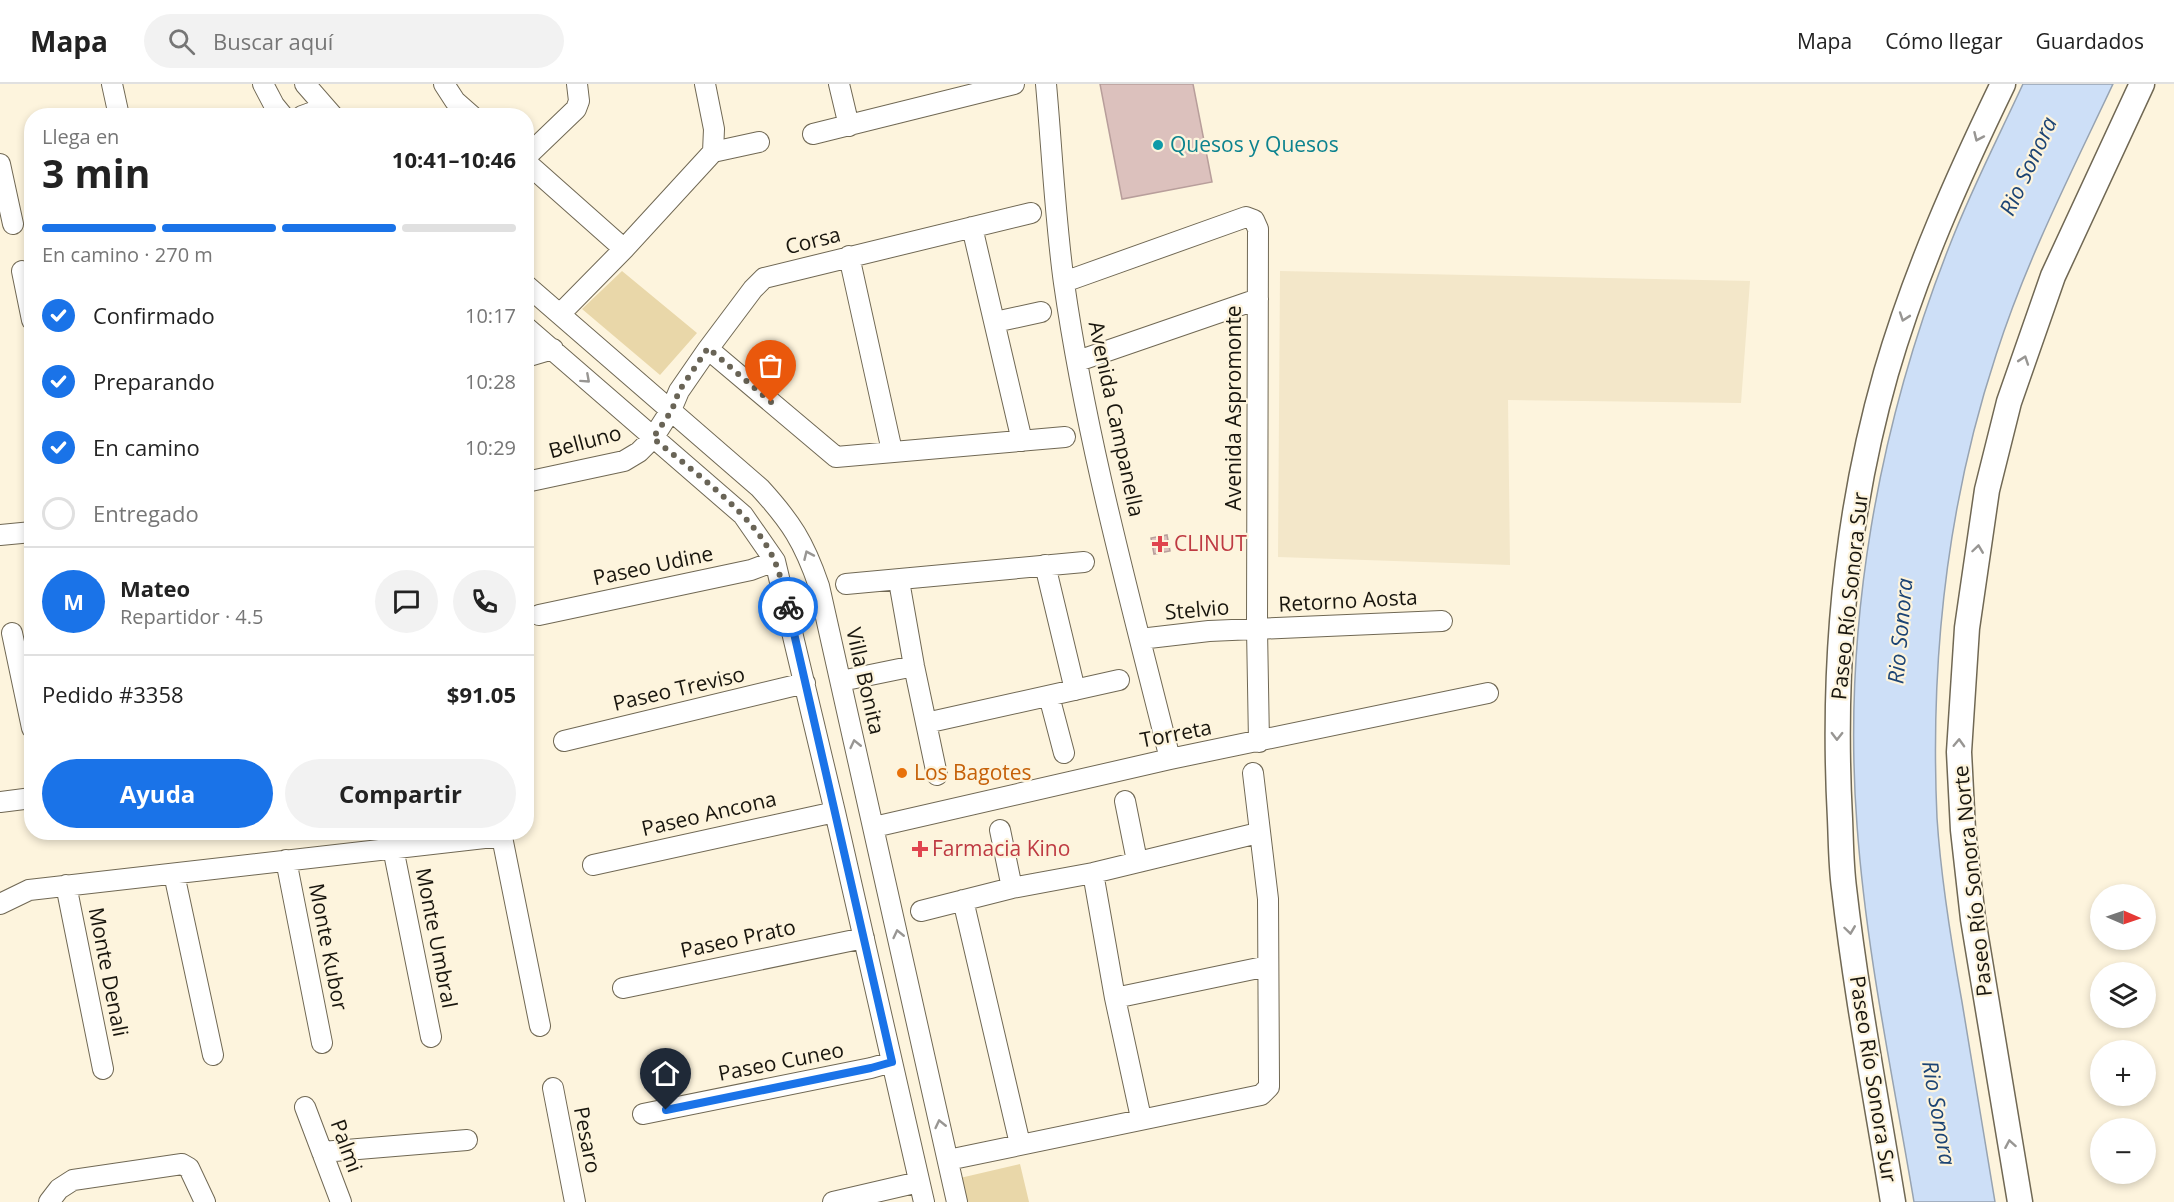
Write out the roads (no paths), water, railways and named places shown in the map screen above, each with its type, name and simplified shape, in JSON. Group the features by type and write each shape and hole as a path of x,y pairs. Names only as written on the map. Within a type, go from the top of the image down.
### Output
{"main road":[{"name":"Paseo Río Sonora Sur","path":"1893,1202 1844,886 1837,762 1838,660 1851,541 1865,462 1886,373 1932,242 2003,84"},
{"name":"Paseo Río Sonora Norte","path":"2020,1202 1973,919 1963,830 1959,752 1966,628 1987,490 2009,402 2053,276 2142,84"}],"street":[{"path":"112,84 117,108"},
{"path":"263,84 276,108"},
{"path":"305,84 326,108"},
{"path":"444,84 455,101 463,108"},
{"path":"534,149 576,109 579,95 577,84"},
{"path":"705,84 714,129 713,152"},
{"path":"839,84 849,126"},
{"path":"813,134 849,126 962,91 1014,84"},
{"name":"Avenida Campanella","path":"1046,84 1064,282 1078,361 1129,597 1170,759"},
{"path":"560,314 624,249 713,152 759,142"},
{"path":"0,164 13,224"},
{"path":"534,169 624,249"},
{"name":"Corsa","path":"672,410 679,391 708,348 759,282 773,275 1031,213"},
{"name":"Avenida Aspromonte","path":"1064,282 1246,218 1254,220 1258,229 1257,629 1260,742"},
{"path":"972,227 1022,441"},
{"path":"849,256 892,452"},
{"path":"22,271 24,281"},
{"name":"Villa Bonita","path":"534,292 760,488 795,530 809,557 819,586 841,681 957,1202"},
{"path":"1078,361 1258,299"},
{"path":"995,322 1041,312"},
{"path":"534,334 743,515 775,561 924,1202"},
{"path":"708,348 832,455 844,457 1065,437"},
{"path":"534,355 553,349"},
{"name":"Belluno","path":"534,480 624,461 639,452 653,438 672,410"},
{"path":"0,535 24,533"},
{"name":"Paseo Udine","path":"539,615 751,570 775,561"},
{"path":"846,584 899,581 1084,562"},
{"path":"1045,566 1075,690"},
{"path":"899,581 914,666 938,775"},
{"name":"Retorno Aosta","path":"1257,629 1442,621"},
{"name":"Stelvio","path":"1140,639 1209,631 1257,629"},
{"path":"12,633 24,690"},
{"path":"841,681 914,666"},
{"path":"926,723 1119,680"},
{"name":"Paseo Treviso","path":"564,741 805,683"},
{"name":"Torreta","path":"874,827 1170,759 1488,693"},
{"path":"1049,696 1064,753"},
{"path":"948,1160 1261,1095 1266,1092 1269,1082 1268,899 1258,832 1253,773"},
{"path":"0,802 24,799"},
{"path":"1125,801 1137,861"},
{"name":"Paseo Ancona","path":"593,865 835,812"},
{"path":"1000,830 1012,888"},
{"path":"921,911 1012,888 1093,873 1258,832"},
{"path":"0,904 28,890 455,840"},
{"path":"502,840 540,1026"},
{"name":"Monte Umbral","path":"393,848 431,1037"},
{"name":"Monte Kubor","path":"286,860 322,1043"},
{"path":"1093,873 1115,998 1141,1119"},
{"path":"174,874 213,1055"},
{"name":"Monte Denali","path":"66,885 103,1068"},
{"path":"963,900 1020,1144"},
{"name":"Paseo Prato","path":"623,988 864,938"},
{"path":"1115,998 1268,966"},
{"name":"Paseo Cuneo","path":"643,1114 892,1062"},
{"name":"Pesaro","path":"553,1088 575,1202"},
{"name":"Palmi","path":"305,1107 341,1202"},
{"path":"322,1152 467,1140"},
{"path":"57,1198 73,1180 182,1164 189,1168 205,1202"},
{"path":"833,1202 920,1182"}],"water":[{"name":"Rio Sonora","path":"2023,84 2113,84 2035,251 1996,355 1965,468 1946,584 1936,701 1937,818 1950,933 1995,1202 1914,1202 1881,1014 1861,872 1854,751 1855,676 1861,602 1871,528 1885,455 1903,382 1925,311 1959,222"}],"place":[{"name":"Quesos y Quesos","path":"1158,145"},
{"name":"CLINUT","path":"1160,544"},
{"name":"Los Bagotes","path":"902,773"},
{"name":"Farmacia Kino","path":"920,849"}]}
